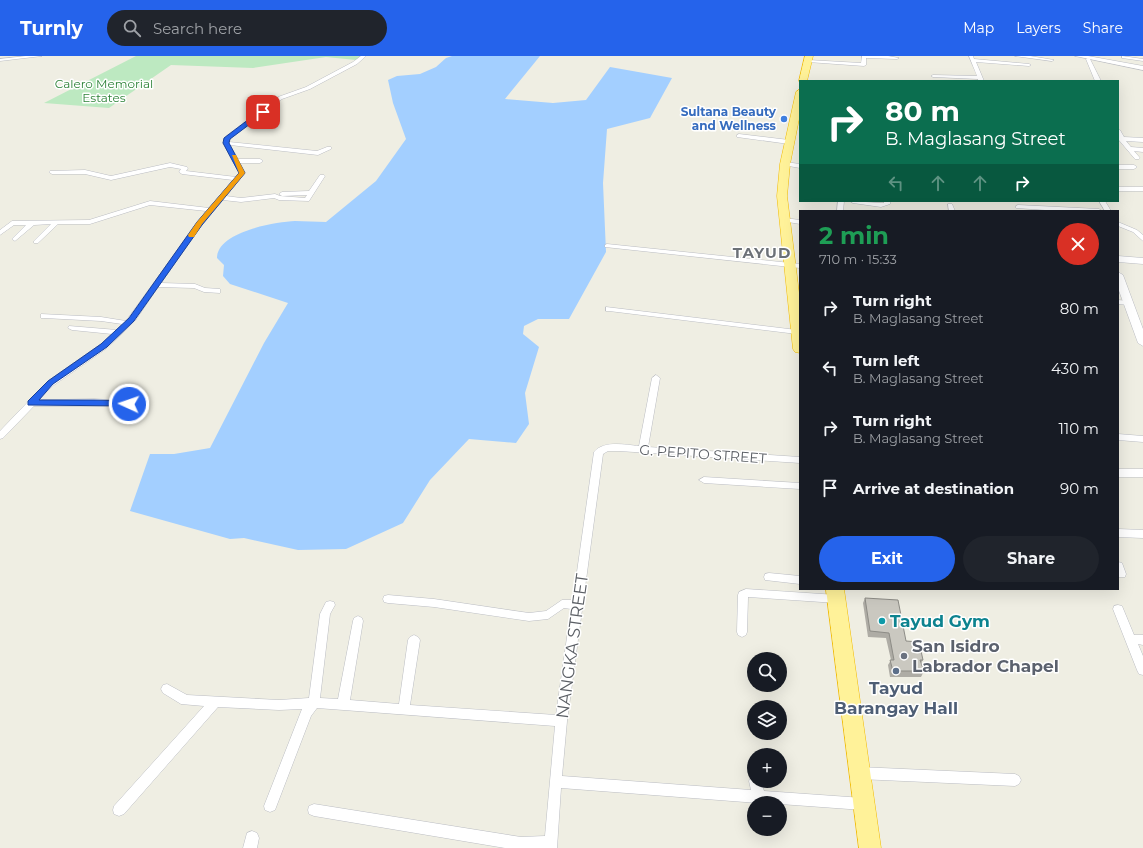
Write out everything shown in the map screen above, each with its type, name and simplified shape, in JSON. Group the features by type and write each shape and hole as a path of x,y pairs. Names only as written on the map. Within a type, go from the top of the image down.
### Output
{"highway":[{"path":"803,80 808,59"},
{"path":"798,106 785,164 782,196 784,220 795,265 799,342"},
{"path":"836,594 870,848"}],"street":[{"path":"0,60 11,57 40,56"},
{"path":"0,436 4,427 31,403 50,382 90,356 127,323 156,286 200,223 238,179 243,172 226,143 227,138 276,101 308,88 355,63 364,56"},
{"path":"808,59 864,65 864,56 897,58"},
{"path":"1017,56 1052,60"},
{"path":"1078,56 1088,59 1141,67 1141,59 1124,57"},
{"path":"980,78 972,58 1029,65"},
{"path":"1088,59 1098,80"},
{"path":"1010,63 1013,70"},
{"path":"944,72 980,78"},
{"path":"933,76 980,78"},
{"path":"1119,134 1121,139 1137,158"},
{"path":"739,136 789,142"},
{"path":"1121,139 1143,140"},
{"path":"226,143 318,153 329,148"},
{"path":"1129,149 1143,150"},
{"path":"236,160 260,161"},
{"path":"785,164 799,166"},
{"path":"52,172 85,172 111,178 170,166 185,168 182,172 238,179"},
{"path":"1119,166 1134,167"},
{"path":"222,198 241,200 277,196 279,198 307,200 322,176"},
{"path":"1119,188 1143,189"},
{"path":"860,202 881,205 887,204 887,202"},
{"path":"0,233 12,223 90,222 150,203 211,210"},
{"path":"1017,206 1083,210"},
{"path":"784,220 799,222"},
{"path":"36,242 56,222"},
{"path":"15,239 32,223"},
{"path":"1119,224 1136,231 1143,239"},
{"path":"0,226 8,226"},
{"path":"607,246 795,265"},
{"path":"1119,259 1143,261"},
{"path":"1119,278 1143,343"},
{"path":"156,286 195,286 204,290 217,291"},
{"path":"1119,302 1129,303"},
{"path":"609,309 799,342"},
{"path":"44,316 101,319 127,323"},
{"path":"72,328 118,332"},
{"path":"643,450 656,378"},
{"path":"31,403 94,402 129,404"},
{"path":"1119,437 1143,439"},
{"name":"G. PEPITO STREET","path":"606,448 799,460"},
{"name":"NANGKA STREET","path":"550,845 561,721 598,454 606,448"},
{"path":"1119,473 1143,474"},
{"path":"704,480 799,486"},
{"path":"1119,533 1143,534"},
{"path":"769,577 799,580"},
{"path":"742,632 743,595 746,593 836,594"},
{"path":"388,599 434,603 529,617 548,615 562,604 578,605"},
{"path":"270,806 306,713 314,703 325,614 330,605"},
{"path":"1118,610 1143,670"},
{"path":"343,705 358,621"},
{"path":"1130,639 1143,640"},
{"path":"404,709 414,640"},
{"path":"167,689 185,700 279,705 314,703 561,721"},
{"path":"120,810 215,702"},
{"path":"859,773 1015,780"},
{"path":"556,782 747,796"},
{"path":"787,799 863,804"},
{"path":"314,810 521,844 550,845"}],"green space":[{"name":"Calero Memorial Estates","path":"136,56 361,56 356,60 326,57 253,68 171,65 109,108 44,103"}],"water":[{"path":"452,56 540,56 505,99 553,103 586,100 610,67 672,78 650,118 607,129 603,183 606,252 569,319 538,319 524,326 523,334 539,347 525,393 529,424 516,443 469,439 430,480 403,523 346,549 298,550 244,538 230,539 130,511 150,454 174,454 210,448 264,343 288,303 230,284 223,276 224,265 217,258 219,249 226,241 236,235 261,226 295,221 326,222 376,181 406,139 393,103 388,80 397,76 420,74 436,67 446,58"}],"building":[{"path":"865,598 898,600 906,641 919,642 923,660 920,660 924,671 893,671 890,660 894,660 889,633 870,631"}],"slow traffic":[{"path":"192,235 200,223 243,172 234,156"}],"place":[{"name":"Sultana Beauty and Wellness","path":"784,119"},
{"name":"Tayud Gym","path":"882,621"},
{"name":"San Isidro Labrador Chapel","path":"904,656"},
{"name":"Tayud Barangay Hall","path":"896,671"}],"district":[{"name":"TAYUD","path":"762,253"}],"route":[{"path":"129,404 94,402 31,403 50,382 104,346 132,319 186,245 200,223 243,172 226,143 227,138 263,112"}]}
